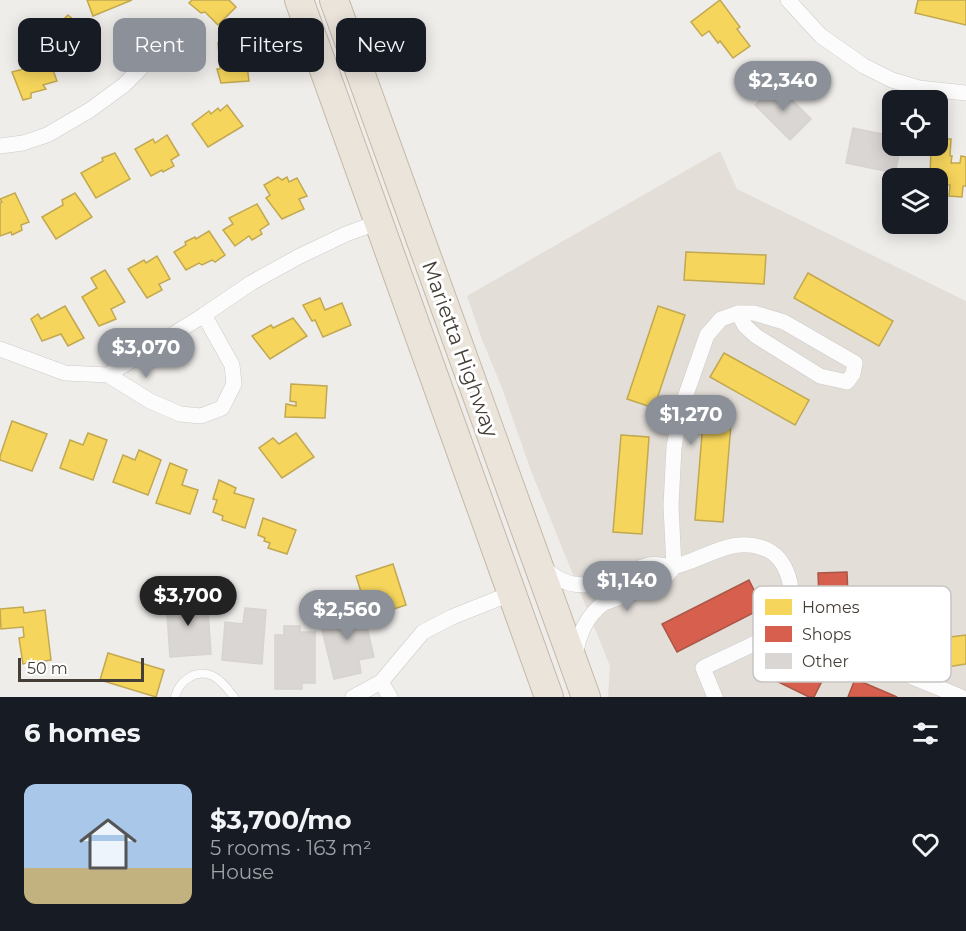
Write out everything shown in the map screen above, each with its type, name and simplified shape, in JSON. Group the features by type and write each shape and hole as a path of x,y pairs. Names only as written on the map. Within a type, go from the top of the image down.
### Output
{"highway":[{"name":"Marietta Highway","path":"299,0 549,697"},
{"name":"Marietta Highway","path":"334,0 586,697"}],"street":[{"path":"788,0 821,36 864,66 892,80 919,88 966,93"},
{"path":"0,146 23,143 47,135 90,110 124,85 137,72"},
{"path":"108,375 251,283 346,234 379,222"},
{"path":"674,567 671,506 674,447 682,406 707,335 721,319 738,313 754,313 784,322 855,363 853,374 847,382 820,376 756,336 745,326 738,313"},
{"path":"0,349 65,373 108,375 150,401 180,414 201,416 222,408 234,384 232,365 204,315"},
{"path":"574,664 582,632 588,620 604,603 660,583 674,567 731,545 753,545 771,551 787,572 790,586"},
{"path":"537,560 558,579 579,585 598,583 651,564 674,567"},
{"path":"353,697 381,682 423,632 452,617 512,593"},
{"path":"715,697 703,668 753,644"},
{"path":"381,682 390,697"},
{"path":"925,682 961,697"}],"lane":[{"path":"175,697 184,681 198,674 212,676 234,697"}],"shaded area":[{"path":"720,151 737,189 966,301 966,697 608,697 610,666 531,471 467,296"}],"building: Homes":[{"path":"87,0 132,0 93,16"},
{"path":"192,0 229,0 236,7 225,18 218,18 218,25 205,12 201,13 189,3"},
{"path":"720,0 740,27 737,29 750,46 733,58 709,31 702,36 691,22"},
{"path":"918,0 966,0 966,25 915,13"},
{"path":"217,69 218,72 248,72 249,81 221,83"},
{"path":"12,72 54,72 57,81 43,85 46,89 31,93 31,98 23,100"},
{"path":"227,105 243,126 208,147 192,124 209,111 211,114 218,108 220,111"},
{"path":"167,135 179,155 171,160 174,166 151,176 135,149 153,139 155,143"},
{"path":"948,139 951,139 951,163 960,163 961,156 966,157 966,186 963,186 962,197 949,196 948,168 930,168 931,156 948,156"},
{"path":"115,153 130,179 96,198 81,173 103,161 102,158"},
{"path":"278,177 282,180 287,177 289,182 297,178 307,196 299,199 304,209 282,219 266,198 270,195 264,185"},
{"path":"15,193 29,222 21,225 22,230 12,235 11,232 0,236 0,203 2,202 0,199"},
{"path":"75,193 92,217 56,239 42,217 63,205 62,200"},
{"path":"257,204 269,224 260,230 262,234 252,240 249,236 235,246 223,230 233,224 229,218"},
{"path":"209,231 225,255 215,262 212,260 202,265 199,263 186,270 174,252 186,245 185,242 195,237 196,239"},
{"path":"686,252 766,255 764,284 684,280"},
{"path":"157,256 170,279 159,284 162,290 147,298 128,269 144,260 146,263"},
{"path":"105,270 125,302 111,309 116,319 99,326 82,297 97,288 91,278"},
{"path":"808,273 893,321 879,346 794,298"},
{"path":"320,298 325,310 342,303 351,325 323,337 315,320 312,321 303,305"},
{"path":"65,306 84,338 68,346 61,334 42,341 31,319 38,314 41,319"},
{"path":"658,306 685,315 654,408 627,399"},
{"path":"293,318 307,336 270,359 252,336 271,325 273,328"},
{"path":"724,353 809,400 795,425 710,377"},
{"path":"291,384 327,386 325,418 285,417 286,404 296,406 296,402 290,401"},
{"path":"12,421 47,434 32,471 0,460"},
{"path":"703,422 731,424 723,522 695,520"},
{"path":"88,433 107,440 93,480 60,468 70,440 83,445"},
{"path":"296,433 314,457 282,478 259,448 273,438 279,444"},
{"path":"621,435 649,437 642,534 613,532"},
{"path":"139,450 161,460 148,495 113,482 123,455 135,460"},
{"path":"170,463 187,470 182,485 198,490 190,514 156,503"},
{"path":"219,480 236,488 234,493 254,499 245,528 222,520 223,516 213,512 217,500 213,499"},
{"path":"263,518 296,530 287,554 268,548 270,543 258,535"},
{"path":"393,564 406,605 369,617 356,576"},
{"path":"23,607 24,613 45,610 51,660 23,664 19,638 24,637 23,627 1,629 0,609"},
{"path":"966,635 966,664 951,666 951,637"},
{"path":"108,653 164,670 156,697 100,680"}],"building: Shops":[{"path":"847,572 848,586 819,586 818,573"},
{"path":"749,580 753,588 753,613 677,652 662,624"},
{"path":"778,682 822,682 814,697 809,697"},
{"path":"854,682 862,682 897,697 848,697"}],"building: Other":[{"path":"776,84 811,119 790,140 755,105"},
{"path":"853,128 882,134 882,156 899,156 896,168 882,168 882,170 846,163"},
{"path":"207,597 211,654 170,657 166,600"},
{"path":"362,606 374,657 359,660 361,673 334,679 319,617"},
{"path":"245,608 266,610 262,664 222,660 225,622 243,624"},
{"path":"284,626 300,626 300,632 315,632 315,683 302,683 302,689 275,689 275,635 284,635"}]}
